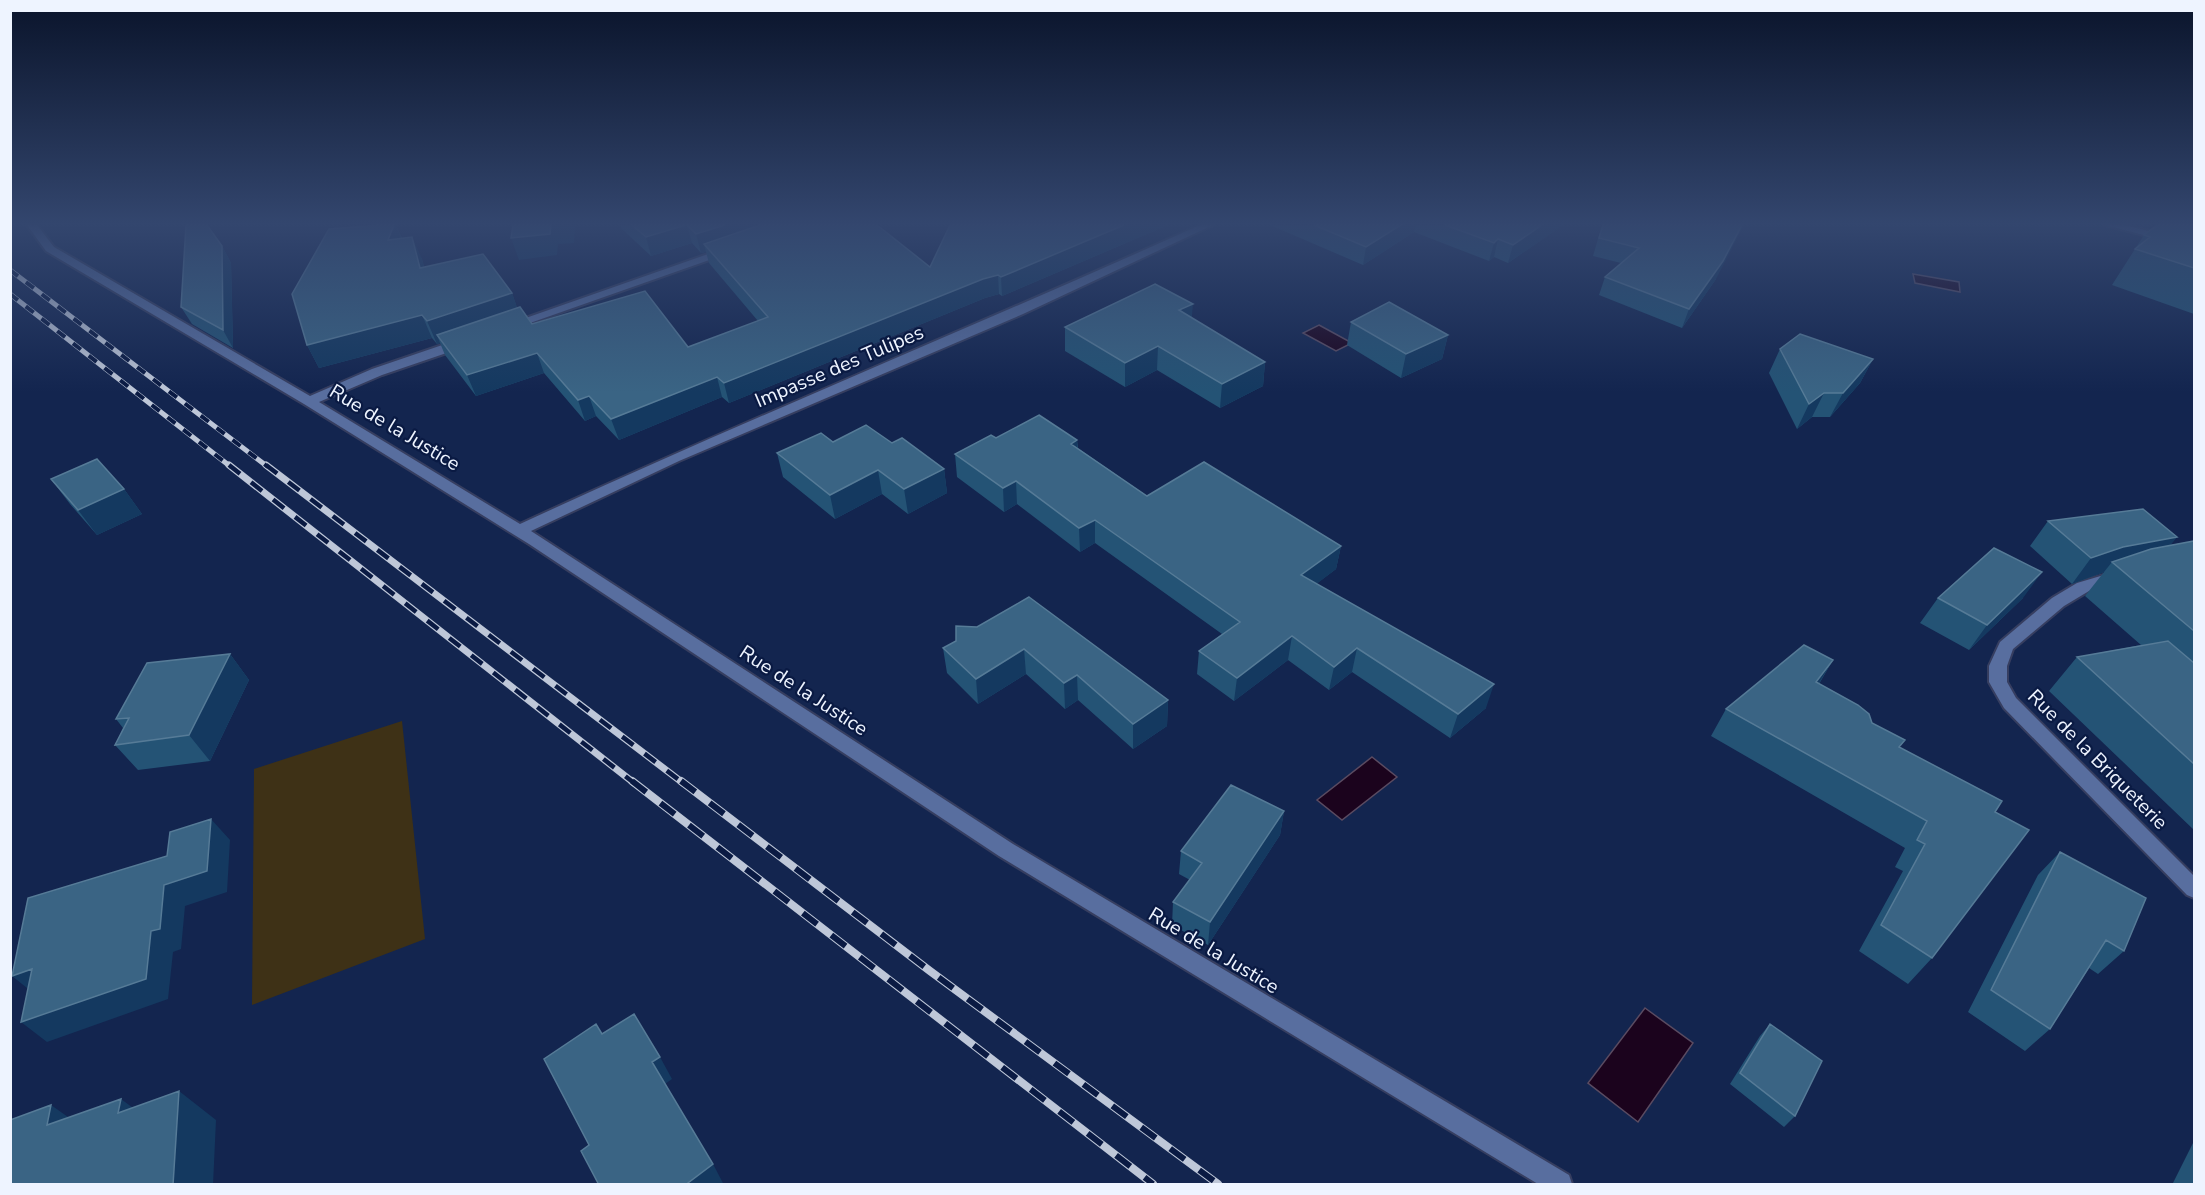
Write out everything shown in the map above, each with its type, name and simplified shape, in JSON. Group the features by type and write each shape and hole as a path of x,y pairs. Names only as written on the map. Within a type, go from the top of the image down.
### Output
{"street":[{"name":"Rue de la Justice","path":"104,281 309,401 519,530 1006,850 1560,1185"},
{"path":"500,329 639,281"},
{"name":"Impasse des Tulipes","path":"519,530 674,458 1085,281"},
{"path":"309,401 377,372 478,337"},
{"name":"Rue de la Briqueterie","path":"2134,575 2083,587 2058,602 2006,646 1998,666 1998,682 2010,703 2194,888"}],"shaded area":[{"path":"1915,281 1959,282 1960,292 1915,283"},
{"path":"1319,325 1352,343 1336,351 1303,333"},
{"path":"402,721 425,939 252,1005 254,769"},
{"path":"1372,757 1397,777 1342,820 1317,800"},
{"path":"1645,1008 1693,1043 1638,1122 1588,1083"}],"building":[{"path":"183,281 222,281 223,330 181,307"},
{"path":"300,281 503,281 512,293 427,321 422,315 307,345 292,294"},
{"path":"736,281 979,281 724,383 717,377 611,419 589,396 578,400 537,353 467,375 437,335 520,307 532,324 645,291 688,347 768,317"},
{"path":"1615,281 1709,281 1689,309"},
{"path":"1155,284 1193,304 1179,310 1265,362 1222,384 1158,346 1125,363 1065,327"},
{"path":"1389,302 1448,335 1406,354 1351,322"},
{"path":"1800,334 1873,359 1843,393 1824,393 1809,404 1780,349"},
{"path":"1039,415 1077,440 1071,444 1147,496 1204,462 1341,546 1301,575 1494,684 1458,714 1357,648 1334,667 1292,636 1237,678 1199,651 1240,622 1095,520 1079,528 1016,481 1003,488 955,454 991,435 996,438"},
{"path":"866,425 892,443 902,438 944,469 904,489 878,470 830,495 777,453 821,433 833,442"},
{"path":"97,459 124,489 78,510 51,479"},
{"path":"2143,509 2177,537 2123,547 2091,558 2048,521"},
{"path":"2194,541 2194,631 2112,562 2151,549"},
{"path":"1994,548 2042,572 1987,625 1938,598"},
{"path":"1029,597 1168,700 1133,724 1077,675 1064,683 1024,649 976,679 943,648 956,641 956,626 977,627"},
{"path":"2168,641 2194,663 2194,764 2077,657"},
{"path":"1804,645 1833,660 1816,682 1858,705 1869,714 1872,723 1905,740 1899,747 2002,801 1995,812 2029,830 1932,958 1881,925 1925,844 1917,840 1927,821 1726,709"},
{"path":"230,654 189,735 115,745 129,718 116,719 147,663"},
{"path":"1231,785 1284,811 1210,922 1173,902 1202,863 1181,851"},
{"path":"211,819 207,871 164,885 160,929 151,931 146,979 21,1022 32,969 12,976 28,898 167,856 170,832"},
{"path":"2060,852 2146,898 2124,951 2106,940 2050,1029 1991,990"},
{"path":"634,1014 660,1057 652,1062 713,1164 688,1183 689,1185 599,1185 581,1151 589,1145 544,1059 596,1024 602,1034"},
{"path":"1770,1024 1822,1061 1795,1116 1740,1073"},
{"path":"179,1091 173,1185 10,1185 10,1120 51,1105 47,1125 121,1099 118,1113"}],"railway":[{"path":"24,281 268,467"},
{"path":"10,294 231,467"},
{"path":"229,465 634,783"},
{"path":"266,465 683,783"},
{"path":"632,781 1153,1184"},
{"path":"681,781 930,971 1218,1184"}]}
